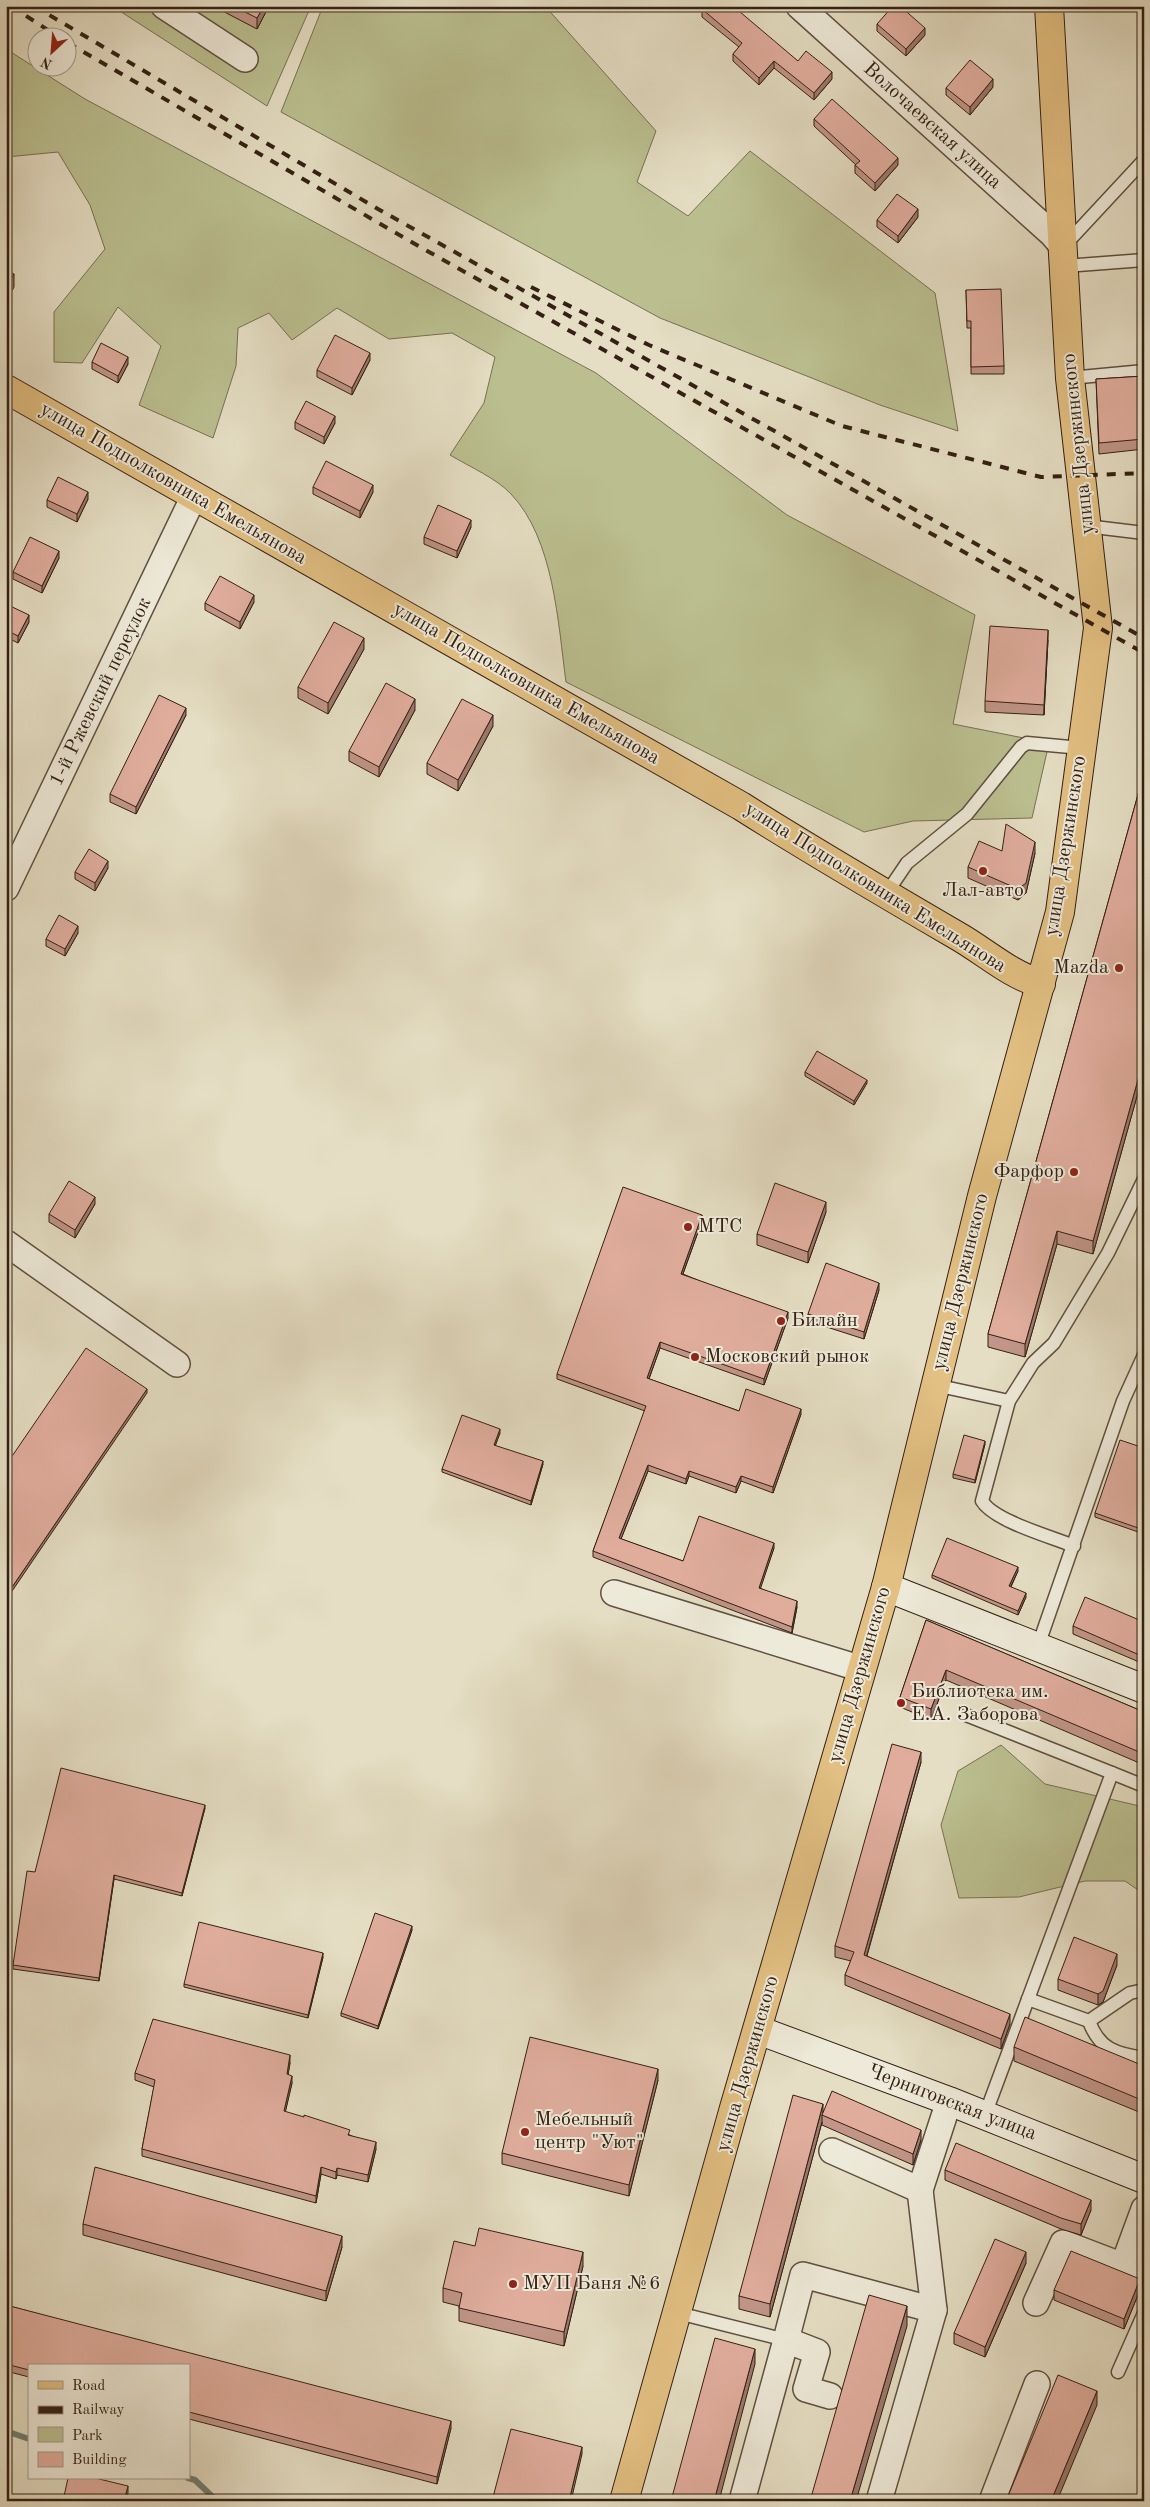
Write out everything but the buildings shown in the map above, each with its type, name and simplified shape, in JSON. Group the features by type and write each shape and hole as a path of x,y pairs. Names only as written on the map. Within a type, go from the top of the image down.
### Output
{"main road":[{"name":"улица Дзержинского","path":"624,2501 734,2108 886,1587 982,1196 1060,912 1098,628 1070,378 1049,6"},
{"name":"улица Подполковника Емельянова","path":"6,389 741,806 788,836 967,941 1008,971 1041,984"},
{"path":"886,1587 1144,1689"},
{"name":"Черниговская улица","path":"758,2030 950,2101 1144,2179"}],"street":[{"path":"164,6 245,59"},
{"name":"Волочаевская улица","path":"799,6 1052,234 1064,256"},
{"name":"1-й Ржевский переулок","path":"6,888 194,496"},
{"path":"6,1244 178,1364"},
{"path":"614,1593 862,1669"},
{"path":"879,2501 934,2310 920,2190 950,2101"},
{"path":"832,2151 920,2190"},
{"path":"1036,2303 1063,2243 1134,2271 1144,2209"},
{"path":"742,2501 803,2275 934,2310"},
{"path":"786,2340 817,2352 806,2389 830,2396"},
{"path":"992,2501 1037,2384"}],"lane":[{"path":"1064,256 1144,160"},
{"path":"1064,256 1144,260"},
{"path":"1070,378 1144,371"},
{"path":"1086,526 1144,533"},
{"path":"886,894 907,863 967,814 1021,747 1027,743 1081,748"},
{"path":"1074,1546 997,1515 982,1501 1009,1401 1033,1363 1054,1342 1108,1253 1144,1179"},
{"path":"1038,1646 1124,1401 1144,1355"},
{"path":"935,1385 1009,1401"},
{"path":"966,1716 1144,1786"},
{"path":"985,2115 1112,1773"},
{"path":"1089,2021 1130,1993 1144,1990"},
{"path":"1028,1999 1089,2021"},
{"path":"1089,2021 1095,2038 1115,2052 1144,2058"},
{"path":"678,2313 786,2340"},
{"path":"1118,2372 1144,2313"}],"green space":[{"path":"112,6 311,6 267,106"},
{"path":"323,6 545,6 656,131 637,182 688,216 750,151 935,293 958,431 880,405 660,318 281,112"},
{"path":"6,49 28,63 28,78 52,78 85,99 596,373 787,515 975,615 953,724 1049,743 1032,818 913,821 864,832 566,682 552,583 537,534 525,513 505,488 450,455 484,403 495,357 452,333 389,339 337,308 292,340 269,313 238,328 236,366 213,438 139,405 161,346 118,307 82,363 54,362 54,312 105,249 90,205 58,152 6,157"},
{"path":"1001,1745 1045,1784 1144,1807 1144,1894 1125,1881 1085,1881 1019,1897 959,1898 941,1825 958,1771"}],"waterway":[{"path":"6,2431 28,2439"},
{"path":"190,2479 195,2480 217,2501"}],"railway":[{"path":"11,6 45,28"},
{"path":"34,6 378,209 1144,638"},
{"path":"78,49 422,248 1144,653"},
{"path":"531,287 649,345 842,426 1041,477 1144,473"}],"place":[{"name":"Лал-авто","path":"983,871"},
{"name":"Mazda","path":"1119,968"},
{"name":"Фарфор","path":"1074,1172"},
{"name":"МТС","path":"688,1227"},
{"name":"Билайн","path":"781,1321"},
{"name":"Московский рынок","path":"695,1357"},
{"name":"Библиотека им. Е.А. Заборова","path":"901,1703"},
{"name":"Мебельный центр \"Уют\"","path":"525,2132"},
{"name":"МУП Баня №6","path":"513,2284"}]}
